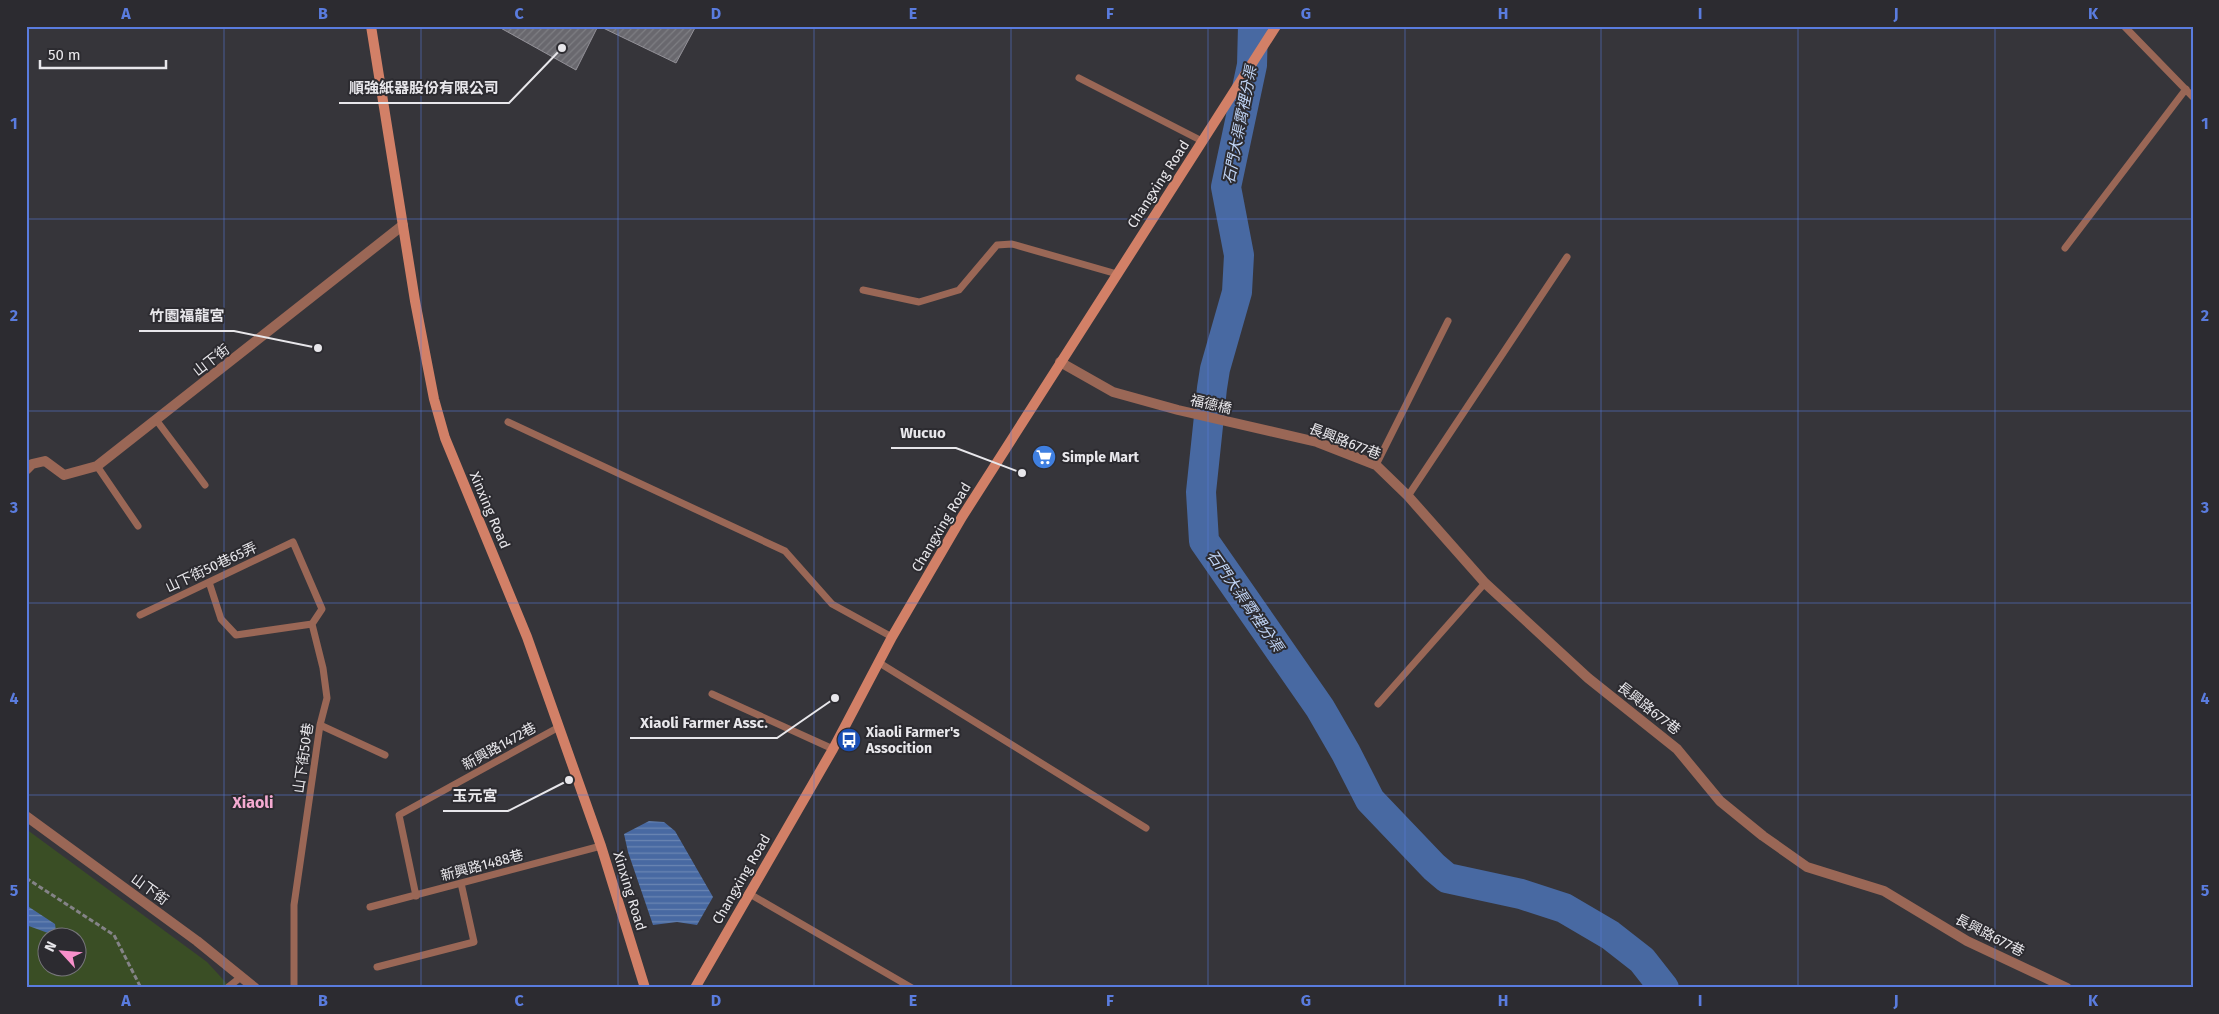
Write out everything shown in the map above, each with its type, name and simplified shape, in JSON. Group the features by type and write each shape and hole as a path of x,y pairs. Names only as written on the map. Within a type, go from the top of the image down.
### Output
{"main road":[{"name":"Xinxing Road","path":"371,26 403,226 434,399 445,438 527,637 601,846 645,988"},
{"name":"Changxing Road","path":"694,988 833,748 892,636 962,517 1276,26"}],"street":[{"name":"山下街","path":"26,470 32,464 45,461 64,475 97,466 157,421 403,226"},
{"name":"福德橋","path":"1060,362 1113,392 1238,424"},
{"name":"長興路677巷","path":"1238,424 1318,442 1376,465 1408,496 1485,583 1588,678 1677,748 1720,801 1763,836 1807,867 1884,891 1967,941 2067,988"},
{"name":"山下街","path":"26,816 197,941 255,988"}],"lane":[{"path":"2129,28 2193,97"},
{"path":"1079,78 1202,141"},
{"path":"2065,248 2186,89"},
{"path":"863,290 919,302 959,290 997,245 1012,244 1117,274"},
{"path":"1408,496 1567,257"},
{"path":"1376,465 1448,321"},
{"path":"157,421 205,485"},
{"path":"508,422 785,551 832,604 892,636"},
{"path":"97,466 138,526"},
{"name":"山下街50巷65弄","path":"140,615 293,542 322,609 312,624"},
{"path":"209,582 221,619 236,635 312,624"},
{"path":"1378,704 1485,583"},
{"name":"山下街50巷","path":"294,988 294,905 320,725 327,698 323,668 312,624"},
{"path":"878,662 1146,828"},
{"path":"712,694 833,748"},
{"path":"320,725 386,755"},
{"name":"新興路1472巷","path":"416,896 399,815 559,727"},
{"name":"新興路1488巷","path":"370,906 416,896 601,846"},
{"path":"376,967 474,942 461,883"},
{"path":"748,893 912,988"},
{"path":"228,988 241,977"}],"path":[{"path":"26,878 114,935 141,988"}],"green space":[{"path":"26,829 207,962 231,988 26,988"}],"water":[{"path":"649,821 664,822 675,831 713,897 697,925 677,922 653,925 628,852 624,834"},
{"path":"26,905 55,926 38,926 38,929 26,925"}],"building":[{"path":"497,26 598,26 576,70"},
{"path":"599,26 696,26 676,63"}],"waterway":[{"name":"石門大渠霄裡分渠","path":"1253,26 1252,65 1226,187 1239,255 1237,292 1215,369 1212,388 1201,492 1204,541 1320,708 1370,800 1434,867 1447,878 1521,894 1564,908 1610,935 1642,960 1664,988"}],"place":[{"name":"順強紙器股份有限公司","path":"562,48"},
{"name":"竹園福龍宮","path":"318,348"},
{"name":"Simple Mart","path":"1044,457"},
{"name":"Wucuo","path":"1022,473"},
{"name":"Xiaoli Farmer Assc.","path":"835,698"},
{"name":"Xiaoli Farmer's Assocition","path":"849,740"},
{"name":"玉元宮","path":"569,780"}],"district":[{"name":"Xiaoli","path":"253,802"}]}
